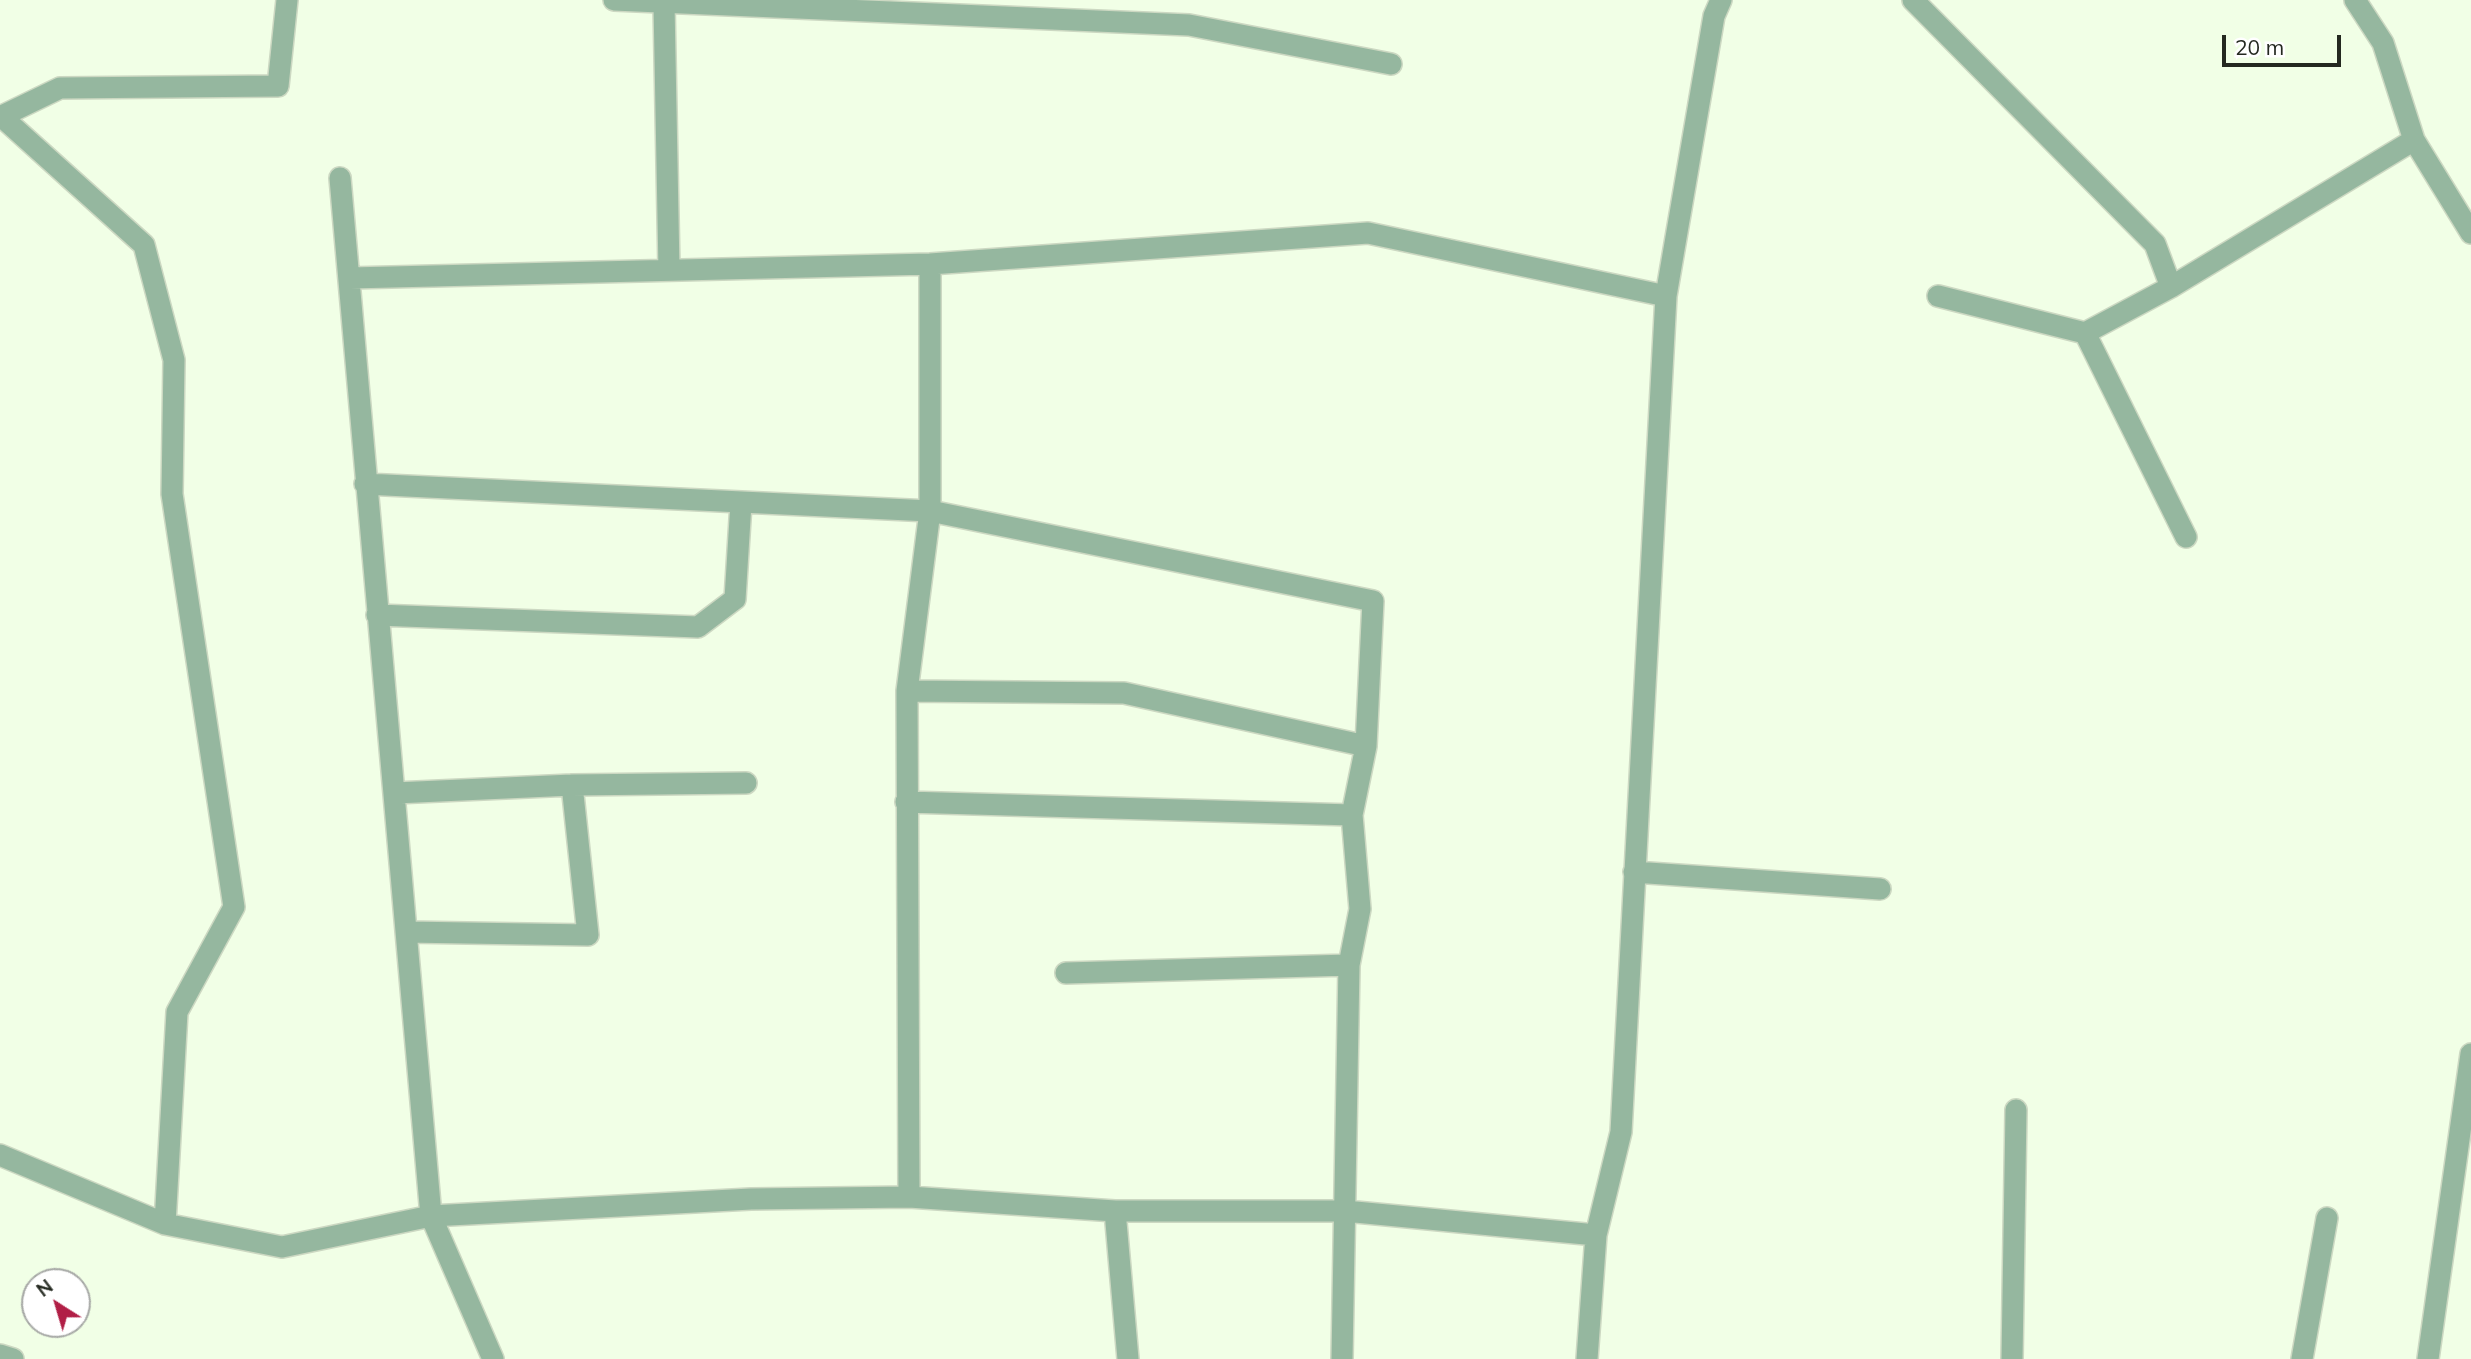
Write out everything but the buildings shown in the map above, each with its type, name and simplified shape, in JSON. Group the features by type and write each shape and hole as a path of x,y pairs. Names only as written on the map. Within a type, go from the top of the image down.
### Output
{"street":[{"path":"165,1224 177,1012 234,906 172,494 174,360 145,245 1,117 60,88 278,86 287,0"},
{"path":"614,0 1189,25 1391,64"},
{"path":"1587,1359 1596,1235 1621,1132 1665,296 1714,16 1721,0"},
{"path":"1913,0 2155,244 2171,287"},
{"path":"2355,0 2383,43 2414,140 2471,233"},
{"path":"664,4 668,270"},
{"path":"1938,296 2085,333 2171,287 2414,140"},
{"path":"340,178 431,1216 493,1359"},
{"path":"350,278 930,264 1368,233 1665,296"},
{"path":"909,1198 907,691 930,511 930,264"},
{"path":"2085,333 2186,537"},
{"path":"365,484 930,511 1373,601 1366,746 1352,815 1360,909 1349,965 1342,1359"},
{"path":"377,615 698,627 735,599 741,503"},
{"path":"907,691 1124,693 1366,746"},
{"path":"395,793 572,785 746,783"},
{"path":"407,932 588,935 572,785"},
{"path":"906,802 1352,815"},
{"path":"1634,872 1880,889"},
{"path":"1066,973 1349,965"},
{"path":"2428,1359 2471,1054"},
{"path":"2012,1359 2017,1110"},
{"path":"0,1155 165,1224 282,1247 431,1216 751,1199 909,1198 1115,1211 1345,1211 1596,1235"},
{"path":"1115,1211 1128,1359"},
{"path":"2302,1359 2327,1218"},
{"path":"0,1355 13,1359"}]}
